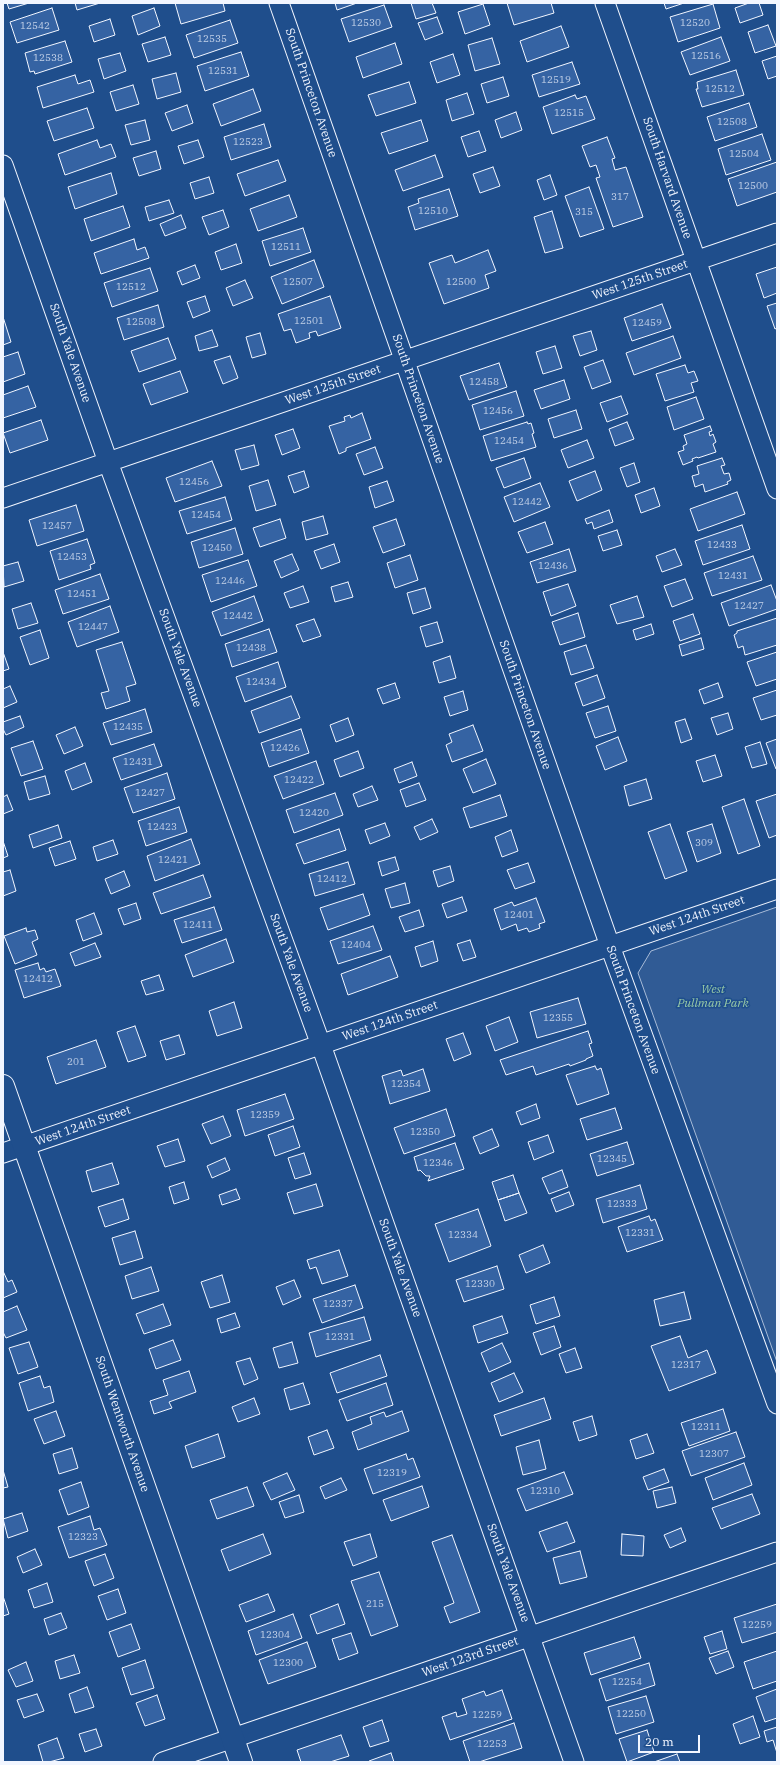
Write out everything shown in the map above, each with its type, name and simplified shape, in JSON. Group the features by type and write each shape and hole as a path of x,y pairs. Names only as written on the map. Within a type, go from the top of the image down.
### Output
{"street":[{"name":"South Princeton Avenue","path":"279,3 610,946 777,1404"},
{"name":"South Harvard Avenue","path":"605,3 777,489"},
{"name":"South Yale Avenue","path":"3,164 108,462 320,1045 574,1762"},
{"name":"West 125th Street","path":"3,498 777,233"},
{"name":"West 124th Street","path":"3,1153 777,889"},
{"name":"South Wentworth Avenue","path":"3,1086 241,1762"},
{"name":"West 123rd Street","path":"163,1762 777,1552"}],"shaded area":[{"name":"West Pullman Park","path":"777,907 777,1362 638,973 651,951"}],"building":[{"path":"7,3 29,3 9,9"},
{"path":"75,3 100,3 77,10"},
{"path":"175,3 223,3 225,11 181,24"},
{"path":"335,3 357,3 337,10"},
{"path":"411,3 432,3 436,13 416,19"},
{"path":"507,3 551,3 554,13 514,25"},
{"path":"664,3 684,3 666,9"},
{"path":"749,3 759,3 763,15 740,23 735,8"},
{"path":"483,4 490,25 465,34 458,12"},
{"path":"713,4 720,28 678,42 670,17"},
{"path":"384,5 392,27 349,42 341,19"},
{"path":"52,8 59,30 17,43 10,22"},
{"path":"154,8 160,26 138,35 132,16"},
{"path":"437,17 443,33 425,40 418,23"},
{"path":"110,19 115,35 94,42 89,26"},
{"path":"230,20 238,43 194,58 186,35"},
{"path":"768,25 776,46 755,53 748,32"},
{"path":"561,26 569,47 527,62 520,41"},
{"path":"165,37 171,55 148,62 142,44"},
{"path":"721,37 730,61 690,75 681,52"},
{"path":"492,38 500,64 475,71 468,45"},
{"path":"65,41 72,62 35,74 34,71 30,72 25,53"},
{"path":"395,43 402,64 363,78 356,57"},
{"path":"241,52 249,76 205,91 197,66"},
{"path":"120,53 126,71 104,79 98,59"},
{"path":"453,54 460,75 437,83 430,62"},
{"path":"777,56 777,76 768,79 762,61"},
{"path":"572,62 580,84 539,97 532,75"},
{"path":"736,70 744,95 702,107 696,89 698,89 697,82"},
{"path":"176,73 181,92 157,99 152,79"},
{"path":"75,75 78,84 90,80 94,92 43,108 37,87"},
{"path":"503,77 509,96 487,103 481,84"},
{"path":"409,82 416,103 376,116 368,95"},
{"path":"133,85 139,104 116,111 110,92"},
{"path":"253,89 261,111 221,126 213,104"},
{"path":"467,93 474,114 452,121 446,100"},
{"path":"575,95 577,99 586,96 595,119 552,134 543,107"},
{"path":"749,103 757,127 715,141 707,117"},
{"path":"187,105 193,123 172,131 165,113"},
{"path":"87,108 94,128 54,141 47,121"},
{"path":"516,112 522,130 501,138 495,120"},
{"path":"145,120 150,140 131,145 125,125"},
{"path":"421,120 428,141 389,154 381,133"},
{"path":"264,124 271,147 231,160 224,137"},
{"path":"479,131 486,151 468,157 461,137"},
{"path":"762,134 771,160 726,175 718,149"},
{"path":"607,137 615,158 612,159 615,170 626,167 643,217 613,227 596,178 600,177 596,165 590,167 582,146"},
{"path":"97,140 100,148 111,144 116,157 65,175 58,154"},
{"path":"198,140 204,157 184,164 178,146"},
{"path":"156,151 161,169 139,176 133,158"},
{"path":"435,155 443,177 403,191 395,170"},
{"path":"278,160 286,181 245,196 237,174"},
{"path":"777,162 777,192 737,206 728,179"},
{"path":"493,167 500,186 480,193 473,174"},
{"path":"111,173 117,194 75,209 68,187"},
{"path":"550,175 557,195 544,200 537,180"},
{"path":"209,177 214,193 195,199 190,183"},
{"path":"589,187 604,229 580,237 565,196"},
{"path":"449,189 458,216 415,230 408,207 419,203 418,199"},
{"path":"289,195 297,217 258,231 250,209"},
{"path":"169,200 174,213 149,221 145,207"},
{"path":"123,206 130,227 91,241 84,219"},
{"path":"223,210 229,227 209,235 202,217"},
{"path":"552,211 563,248 545,253 534,217"},
{"path":"181,215 186,228 165,236 160,224"},
{"path":"303,228 311,252 270,266 262,241"},
{"path":"134,239 137,250 145,247 149,258 101,274 94,253"},
{"path":"236,244 242,263 221,270 215,252"},
{"path":"488,250 496,271 485,275 489,288 444,304 429,263 452,255 455,263"},
{"path":"314,260 324,287 282,304 271,277"},
{"path":"195,265 200,278 182,285 177,272"},
{"path":"777,267 777,293 764,298 756,274"},
{"path":"150,268 158,291 112,307 104,283"},
{"path":"245,280 253,298 233,306 226,288"},
{"path":"205,296 210,311 193,318 187,302"},
{"path":"330,296 341,328 318,336 316,331 309,333 310,338 296,343 291,329 284,331 278,314"},
{"path":"777,303 777,328 775,329 767,306"},
{"path":"662,304 671,328 632,341 624,318"},
{"path":"158,305 164,327 124,340 117,318"},
{"path":"4,320 11,342 3,345 3,321"},
{"path":"212,330 218,346 199,351 195,336"},
{"path":"591,331 597,350 580,356 573,336"},
{"path":"260,333 266,354 252,358 246,337"},
{"path":"673,336 681,358 634,375 626,353"},
{"path":"168,338 176,359 139,372 131,351"},
{"path":"555,346 562,368 543,374 536,352"},
{"path":"18,352 25,374 3,382 3,357"},
{"path":"230,356 238,378 223,384 214,361"},
{"path":"603,360 611,382 592,389 584,367"},
{"path":"499,363 507,387 469,400 460,376"},
{"path":"685,365 688,373 694,371 698,381 691,383 694,392 665,401 656,374"},
{"path":"180,371 188,392 151,405 143,384"},
{"path":"564,380 570,399 541,409 534,390"},
{"path":"28,386 36,407 3,418 3,395"},
{"path":"516,391 524,416 480,430 472,405"},
{"path":"621,396 628,414 607,422 600,403"},
{"path":"696,397 704,419 674,430 667,407"},
{"path":"576,410 582,429 554,438 548,419"},
{"path":"362,413 371,439 346,448 346,451 339,454 329,426 345,421 344,417 350,415 351,418"},
{"path":"41,420 48,440 10,453 3,433"},
{"path":"527,422 528,424 531,423 534,433 532,434 536,447 491,461 483,436"},
{"path":"627,422 634,439 615,446 609,429"},
{"path":"710,426 712,431 709,432 710,436 713,434 716,442 713,444 716,452 698,458 697,457 692,459 693,461 683,465 678,452 684,450 683,446 687,444 684,435"},
{"path":"293,429 300,448 282,455 275,435"},
{"path":"587,440 594,458 568,468 561,450"},
{"path":"254,445 259,465 241,470 235,450"},
{"path":"375,447 383,468 364,475 356,454"},
{"path":"524,458 531,478 504,488 496,468"},
{"path":"722,458 725,465 721,466 724,474 729,473 731,480 727,482 728,484 705,492 703,484 695,487 692,476 699,474 697,466"},
{"path":"212,461 222,486 175,502 166,478"},
{"path":"634,463 640,482 627,487 620,468"},
{"path":"304,471 309,487 294,493 288,476"},
{"path":"595,471 602,490 577,501 569,481"},
{"path":"268,480 276,505 256,511 249,486"},
{"path":"387,481 394,501 375,508 369,487"},
{"path":"540,483 550,507 514,522 504,497"},
{"path":"654,488 660,506 641,513 635,495"},
{"path":"737,492 745,514 698,531 690,509"},
{"path":"225,497 232,520 187,534 179,511"},
{"path":"76,505 84,531 37,546 29,520"},
{"path":"609,510 613,522 594,529 592,522 587,524 585,519"},
{"path":"323,516 328,534 306,540 302,522"},
{"path":"280,519 286,538 260,547 253,528"},
{"path":"396,519 405,545 383,553 373,527"},
{"path":"545,522 553,544 527,553 518,532"},
{"path":"742,525 750,549 703,565 695,541"},
{"path":"235,528 243,554 199,568 191,542"},
{"path":"617,530 622,545 603,551 598,536"},
{"path":"87,539 95,563 90,565 91,569 59,580 50,551"},
{"path":"334,544 340,562 321,569 314,551"},
{"path":"569,549 576,571 537,583 530,562"},
{"path":"675,549 682,565 662,572 656,556"},
{"path":"292,554 299,570 281,578 274,561"},
{"path":"410,555 418,580 395,588 387,563"},
{"path":"753,556 762,580 712,596 704,573"},
{"path":"248,560 257,586 211,602 202,575"},
{"path":"18,562 24,581 4,587 3,566"},
{"path":"100,574 109,599 63,614 55,590"},
{"path":"685,579 693,599 672,607 664,586"},
{"path":"348,582 353,597 335,602 331,587"},
{"path":"568,584 576,606 551,616 543,592"},
{"path":"771,585 777,601 777,609 729,626 721,603"},
{"path":"303,586 309,602 290,608 284,593"},
{"path":"425,588 431,608 413,614 407,593"},
{"path":"254,596 263,621 221,636 212,612"},
{"path":"637,596 644,617 617,624 610,605"},
{"path":"31,603 38,623 18,629 12,609"},
{"path":"110,606 119,632 77,647 68,622"},
{"path":"578,613 585,637 560,645 552,622"},
{"path":"693,614 700,634 680,641 673,621"},
{"path":"777,618 777,645 745,655 743,646 738,648 734,635 737,631"},
{"path":"314,619 321,636 303,642 296,625"},
{"path":"437,622 443,642 426,647 420,627"},
{"path":"651,624 654,634 636,640 633,630"},
{"path":"269,629 277,652 232,667 225,644"},
{"path":"40,630 49,658 30,665 20,637"},
{"path":"701,638 704,649 682,656 679,645"},
{"path":"122,642 136,684 126,687 130,701 106,709 101,693 109,691 96,650"},
{"path":"586,645 594,668 571,675 564,652"},
{"path":"3,652 9,669 3,671"},
{"path":"777,652 777,679 756,686 747,662"},
{"path":"450,656 456,678 439,683 433,662"},
{"path":"278,662 286,687 245,702 236,677"},
{"path":"597,675 605,698 583,706 575,683"},
{"path":"395,683 400,698 383,704 377,689"},
{"path":"718,683 723,697 704,704 699,690"},
{"path":"10,686 17,702 3,708 3,689"},
{"path":"777,690 777,715 761,720 753,698"},
{"path":"463,691 468,710 450,716 444,697"},
{"path":"291,696 300,718 259,733 251,711"},
{"path":"608,706 616,731 595,738 586,713"},
{"path":"145,709 152,732 111,745 103,723"},
{"path":"728,713 733,729 717,735 711,718"},
{"path":"20,716 24,727 6,735 3,729 3,722"},
{"path":"348,718 354,735 336,742 330,725"},
{"path":"685,719 692,739 681,743 675,722"},
{"path":"473,725 483,751 452,762 446,745 452,742 449,734"},
{"path":"75,727 83,746 64,754 56,735"},
{"path":"301,729 309,753 269,767 261,743"},
{"path":"618,737 627,761 605,770 596,746"},
{"path":"777,739 777,769 776,769 766,743"},
{"path":"33,741 43,769 21,776 11,748"},
{"path":"760,742 767,764 752,768 745,747"},
{"path":"154,744 162,766 121,780 113,758"},
{"path":"358,751 364,768 340,777 334,760"},
{"path":"715,755 722,776 703,782 696,761"},
{"path":"486,759 496,784 473,793 463,769"},
{"path":"316,761 324,784 283,799 274,776"},
{"path":"412,762 417,776 399,783 394,769"},
{"path":"85,763 92,782 72,790 65,771"},
{"path":"167,773 175,799 133,813 124,788"},
{"path":"45,776 50,794 29,800 24,782"},
{"path":"646,779 652,799 629,806 624,786"},
{"path":"419,783 426,800 406,807 400,790"},
{"path":"372,786 378,800 358,807 353,794"},
{"path":"335,793 343,815 294,833 286,810"},
{"path":"777,794 777,835 769,838 756,801"},
{"path":"7,795 13,810 3,814 3,797"},
{"path":"500,795 507,816 470,828 463,808"},
{"path":"744,799 760,846 738,854 722,807"},
{"path":"179,807 187,832 146,846 138,821"},
{"path":"432,819 438,832 420,840 414,827"},
{"path":"385,823 390,836 370,844 365,830"},
{"path":"670,824 687,871 665,879 648,832"},
{"path":"712,824 721,853 697,862 687,832"},
{"path":"58,825 62,838 33,848 29,835"},
{"path":"339,829 346,850 304,864 296,844"},
{"path":"511,830 518,851 502,857 495,837"},
{"path":"191,839 200,864 155,881 147,856"},
{"path":"113,840 118,854 97,861 93,847"},
{"path":"3,841 8,856 3,858"},
{"path":"70,841 76,859 55,866 49,848"},
{"path":"395,857 399,870 382,876 378,862"},
{"path":"348,862 355,884 315,896 309,874"},
{"path":"528,863 535,882 515,889 507,870"},
{"path":"450,866 454,881 438,887 433,871"},
{"path":"10,870 16,891 3,896 3,872"},
{"path":"124,871 130,886 111,894 105,879"},
{"path":"203,875 211,897 161,914 153,893"},
{"path":"405,883 410,903 391,908 385,889"},
{"path":"363,894 370,915 328,930 320,908"},
{"path":"462,897 467,911 447,918 442,904"},
{"path":"536,898 545,922 539,924 540,928 529,932 527,928 518,931 516,924 501,930 494,909 512,902 514,906"},
{"path":"136,903 141,919 124,925 118,909"},
{"path":"214,907 222,930 182,943 174,920"},
{"path":"419,910 424,926 405,932 399,917"},
{"path":"94,913 102,934 83,941 76,920"},
{"path":"373,926 382,950 338,964 330,941"},
{"path":"26,928 27,932 35,930 38,939 32,942 37,955 15,964 4,936"},
{"path":"226,939 234,962 193,977 185,955"},
{"path":"470,940 476,957 463,961 457,944"},
{"path":"433,941 438,961 421,967 415,947"},
{"path":"95,943 101,957 75,966 70,953"},
{"path":"390,956 398,977 348,995 341,974"},
{"path":"38,963 40,970 44,968 46,972 55,969 61,986 24,998 15,970"},
{"path":"159,975 164,990 146,995 141,981"},
{"path":"578,998 586,1024 537,1038 530,1012"},
{"path":"234,1002 242,1028 217,1036 209,1011"},
{"path":"509,1017 518,1042 495,1051 486,1026"},
{"path":"135,1026 146,1056 128,1062 117,1032"},
{"path":"588,1031 592,1043 589,1044 593,1056 586,1060 536,1075 533,1066 506,1075 500,1060"},
{"path":"463,1033 471,1054 454,1061 446,1039"},
{"path":"179,1035 185,1054 166,1060 160,1041"},
{"path":"96,1040 106,1067 56,1084 47,1057"},
{"path":"595,1066 597,1070 601,1068 609,1094 577,1105 566,1075"},
{"path":"423,1069 430,1091 390,1104 382,1076 401,1070 403,1076"},
{"path":"285,1094 294,1119 245,1136 237,1110"},
{"path":"536,1104 540,1118 521,1125 516,1112"},
{"path":"615,1108 622,1129 587,1140 580,1119"},
{"path":"446,1109 455,1136 404,1154 394,1128"},
{"path":"223,1116 231,1136 211,1144 202,1124"},
{"path":"293,1126 300,1147 275,1156 268,1135"},
{"path":"492,1129 499,1146 480,1154 473,1137"},
{"path":"548,1135 554,1152 534,1160 528,1142"},
{"path":"178,1139 185,1161 165,1167 157,1146"},
{"path":"627,1142 634,1164 597,1176 590,1154"},
{"path":"455,1143 464,1169 428,1181 430,1176 426,1176 420,1170 418,1171 414,1157"},
{"path":"304,1153 311,1174 295,1179 288,1158"},
{"path":"225,1158 230,1170 212,1178 207,1166"},
{"path":"112,1163 119,1184 92,1192 86,1171"},
{"path":"562,1170 568,1187 549,1194 542,1178"},
{"path":"513,1175 519,1193 498,1200 492,1182"},
{"path":"184,1182 189,1199 174,1204 169,1187"},
{"path":"316,1184 323,1206 294,1214 287,1193"},
{"path":"640,1185 647,1209 603,1223 596,1199"},
{"path":"236,1189 240,1199 222,1205 219,1195"},
{"path":"569,1192 574,1205 556,1212 551,1199"},
{"path":"519,1193 527,1213 505,1221 498,1200"},
{"path":"123,1199 129,1219 105,1227 98,1207"},
{"path":"478,1209 491,1246 449,1262 435,1224"},
{"path":"649,1216 651,1221 655,1219 663,1240 627,1252 618,1227"},
{"path":"135,1231 143,1258 120,1265 112,1238"},
{"path":"543,1245 550,1263 526,1273 519,1255"},
{"path":"339,1250 348,1276 322,1284 316,1267 310,1269 307,1260"},
{"path":"497,1266 504,1289 464,1302 456,1280"},
{"path":"151,1267 159,1291 132,1299 125,1276"},
{"path":"3,1271 8,1282 12,1280 17,1292 3,1298"},
{"path":"222,1275 230,1302 210,1308 201,1282"},
{"path":"294,1280 301,1297 283,1305 276,1287"},
{"path":"355,1285 363,1308 322,1323 313,1299"},
{"path":"684,1292 691,1319 660,1326 654,1300"},
{"path":"554,1297 560,1316 536,1324 530,1305"},
{"path":"163,1304 171,1325 144,1334 136,1314"},
{"path":"17,1306 27,1330 6,1338 3,1332 3,1312"},
{"path":"235,1313 240,1327 221,1333 217,1319"},
{"path":"502,1316 508,1333 478,1343 473,1326"},
{"path":"364,1317 371,1340 316,1357 309,1333"},
{"path":"554,1326 561,1347 541,1355 533,1333"},
{"path":"680,1336 688,1358 707,1350 716,1373 669,1391 651,1346"},
{"path":"173,1340 181,1360 156,1369 149,1349"},
{"path":"29,1342 38,1367 18,1374 9,1348"},
{"path":"292,1342 298,1363 279,1368 273,1348"},
{"path":"502,1343 511,1362 489,1372 481,1353"},
{"path":"575,1348 582,1368 566,1373 559,1354"},
{"path":"380,1355 387,1376 337,1393 330,1373"},
{"path":"250,1358 258,1379 244,1385 236,1362"},
{"path":"189,1371 196,1392 169,1402 172,1408 154,1414 150,1401 168,1395 163,1380"},
{"path":"514,1373 523,1392 499,1402 491,1383"},
{"path":"40,1376 44,1388 50,1386 54,1402 28,1411 19,1383"},
{"path":"303,1383 310,1404 290,1410 284,1389"},
{"path":"386,1383 393,1405 347,1421 339,1400"},
{"path":"254,1398 260,1414 238,1422 232,1407"},
{"path":"544,1398 551,1419 501,1436 494,1415"},
{"path":"723,1409 730,1431 689,1446 681,1423"},
{"path":"56,1411 65,1436 44,1444 34,1419"},
{"path":"402,1411 409,1431 358,1450 352,1432 372,1424 370,1417 384,1412 386,1417"},
{"path":"592,1416 597,1435 579,1441 573,1422"},
{"path":"327,1430 334,1448 314,1455 308,1437"},
{"path":"736,1432 745,1457 691,1476 682,1451"},
{"path":"218,1434 225,1457 192,1468 185,1446"},
{"path":"647,1434 654,1453 636,1459 630,1440"},
{"path":"539,1440 546,1469 523,1475 516,1447"},
{"path":"72,1448 78,1468 59,1474 53,1454"},
{"path":"406,1454 408,1460 413,1458 420,1477 373,1494 364,1469"},
{"path":"744,1463 752,1485 713,1500 705,1478"},
{"path":"664,1469 669,1482 648,1490 643,1477"},
{"path":"3,1470 8,1487 3,1488"},
{"path":"564,1472 573,1494 526,1511 517,1489"},
{"path":"287,1473 295,1490 271,1500 263,1483"},
{"path":"341,1478 347,1490 325,1499 320,1487"},
{"path":"81,1482 89,1507 68,1515 59,1490"},
{"path":"422,1486 429,1507 391,1521 383,1500"},
{"path":"247,1487 254,1506 217,1519 210,1500"},
{"path":"672,1487 676,1503 657,1508 653,1491"},
{"path":"752,1494 760,1514 721,1529 712,1508"},
{"path":"299,1495 304,1512 285,1518 279,1502"},
{"path":"22,1513 28,1531 8,1538 3,1519"},
{"path":"90,1516 94,1530 100,1528 107,1545 69,1558 58,1527"},
{"path":"567,1522 575,1542 547,1552 539,1532"},
{"path":"681,1528 686,1541 670,1548 664,1535"},
{"path":"263,1534 271,1554 229,1571 221,1550"},
{"path":"370,1534 377,1557 353,1566 344,1542"},
{"path":"622,1534 644,1536 643,1556 621,1555"},
{"path":"452,1535 480,1612 450,1623 444,1607 454,1603 432,1542"},
{"path":"35,1549 42,1565 23,1573 17,1557"},
{"path":"580,1551 587,1577 560,1584 553,1558"},
{"path":"105,1554 114,1578 94,1586 85,1561"},
{"path":"379,1572 398,1626 371,1636 351,1581"},
{"path":"47,1583 53,1602 34,1608 28,1590"},
{"path":"118,1589 126,1613 107,1620 98,1596"},
{"path":"268,1594 275,1611 246,1622 239,1605"},
{"path":"3,1596 9,1614 3,1616"},
{"path":"338,1604 345,1624 317,1634 310,1615"},
{"path":"777,1604 777,1632 742,1643 734,1618"},
{"path":"61,1613 67,1628 49,1635 44,1619"},
{"path":"293,1614 302,1638 256,1655 248,1631"},
{"path":"131,1624 140,1649 118,1657 109,1632"},
{"path":"722,1631 727,1649 710,1654 704,1637"},
{"path":"351,1633 358,1653 339,1660 332,1639"},
{"path":"634,1637 641,1658 591,1675 584,1653"},
{"path":"307,1642 316,1667 268,1684 259,1660"},
{"path":"728,1651 734,1667 716,1674 709,1658"},
{"path":"777,1651 777,1681 753,1689 744,1662"},
{"path":"74,1655 80,1673 60,1679 55,1661"},
{"path":"145,1660 154,1688 131,1695 122,1668"},
{"path":"26,1662 33,1681 16,1687 8,1670"},
{"path":"649,1663 655,1685 606,1701 599,1679"},
{"path":"87,1687 94,1707 75,1713 69,1694"},
{"path":"777,1689 777,1718 765,1722 756,1697"},
{"path":"502,1690 512,1719 450,1740 442,1717 456,1712 457,1717 467,1714 462,1699 484,1691 486,1696"},
{"path":"37,1694 44,1711 24,1718 17,1700"},
{"path":"157,1695 165,1719 145,1726 136,1703"},
{"path":"646,1696 654,1722 616,1734 608,1707"},
{"path":"753,1716 760,1737 740,1744 733,1724"},
{"path":"382,1720 389,1741 370,1747 363,1727"},
{"path":"514,1723 522,1748 479,1762 470,1762 463,1741"},
{"path":"777,1727 777,1753 773,1740 767,1742 764,1731"},
{"path":"96,1729 102,1746 85,1752 79,1734"},
{"path":"647,1730 654,1752 627,1762 619,1739"},
{"path":"341,1735 349,1756 330,1762 301,1762 297,1750"},
{"path":"57,1738 64,1758 43,1762 38,1745"},
{"path":"391,1753 394,1762 369,1761"},
{"path":"677,1754 680,1762 654,1762"}]}
